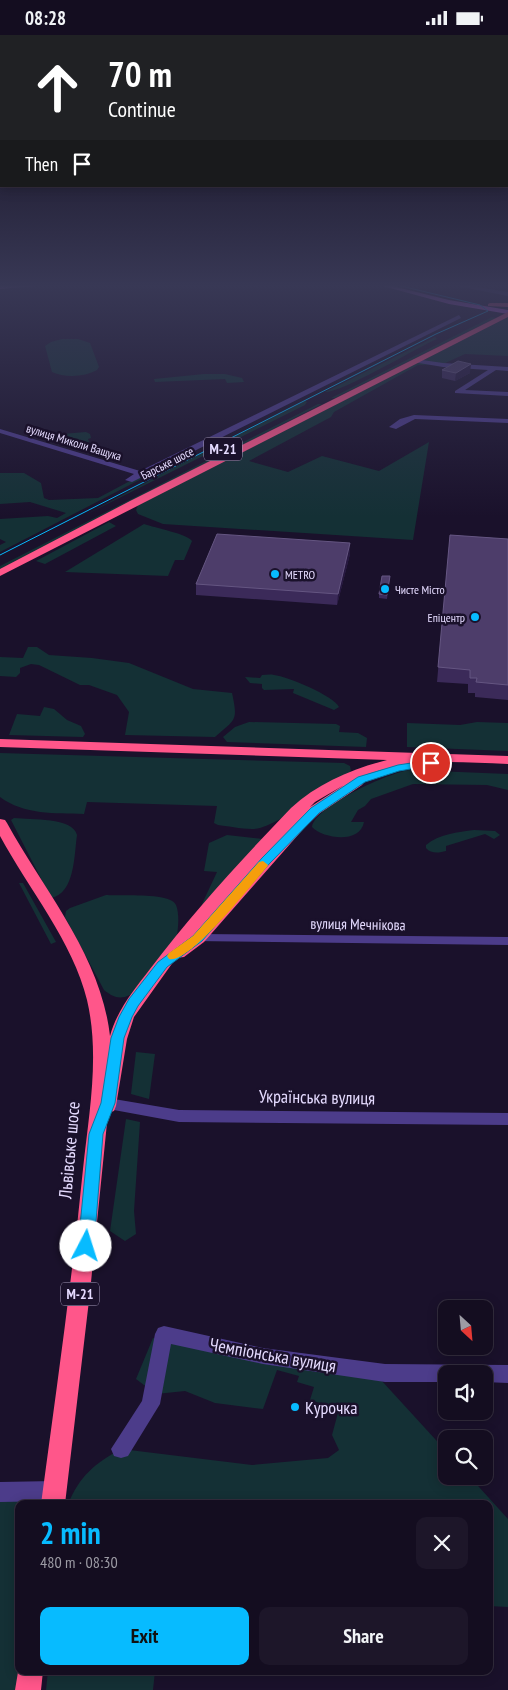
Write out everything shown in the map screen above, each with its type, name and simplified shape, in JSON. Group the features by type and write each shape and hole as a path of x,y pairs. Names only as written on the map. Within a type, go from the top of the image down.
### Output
{"highway":[{"name":"Барське шосе","path":"0,564 85,519 397,362"},
{"name":"М-21","path":"0,573 127,506 413,362"},
{"path":"321,400 332,402"},
{"path":"0,743 374,760 422,758 508,760"},
{"path":"362,779 398,768 462,759"},
{"name":"М-21","path":"96,1134 108,1103 117,1038 125,1017 162,965 203,938 300,824 315,810 370,774 374,760"},
{"path":"162,965 188,932 301,805 374,760"},
{"name":"Львівське шосе","path":"0,823 65,933 88,977 96,1000 101,1045 96,1134 86,1246 54,1498"},
{"path":"28,1690 30,1675"}],"street":[{"path":"129,480 367,362"},
{"path":"424,362 508,369"},
{"path":"495,368 456,392 508,394"},
{"path":"393,427 414,417 508,421"},
{"name":"вулиця Миколи Ващука","path":"0,431 141,474"},
{"name":"вулиця Мечнікова","path":"203,938 508,941"},
{"name":"Українська вулиця","path":"108,1103 179,1116 508,1119"},
{"name":"Чемпіонська вулиця","path":"120,1449 151,1404 164,1334 263,1356 385,1373 508,1374"},
{"path":"0,1492 54,1498"}],"green space":[{"path":"49,362 97,362 99,367 97,370 87,374 75,376 52,372"},
{"path":"385,362 392,362 347,385 325,392"},
{"path":"402,362 407,362 335,398 331,398"},
{"path":"419,362 447,362 418,365 334,412 331,417 249,461 288,472 322,456 379,471 429,442 413,540 163,524 138,514 136,510 138,505"},
{"path":"225,374 242,378 244,382 227,383 225,379 155,382 154,379"},
{"path":"305,401 307,402 305,405 85,515 188,460"},
{"path":"318,404 322,404 0,570 0,566"},
{"path":"86,432 90,434 91,438 88,439 92,451 87,452 58,440 38,436"},
{"path":"175,457 180,459 0,552 0,545 6,542 0,539 0,519 48,516 57,518 66,513 30,502 0,504 0,473 24,473 41,483 44,498 49,500 98,498"},
{"path":"109,522 116,526 45,564 36,561"},
{"path":"144,524 178,534 192,541 184,560 175,560 168,576 65,572"},
{"path":"28,647 37,647 49,655 129,663 193,689 232,693 235,709 234,719 215,737 125,735 129,712 117,695 89,685 80,685 39,665 31,664 20,668 20,673 16,677 0,676 0,657 23,658"},
{"path":"262,675 280,676 299,683 329,697 339,707 334,710 293,693 294,689 264,690 262,684 250,683 245,677 260,678"},
{"path":"44,707 54,709 67,720 81,726 85,734 83,737 9,735 17,714 40,716"},
{"path":"249,722 336,724 340,726 339,732 358,733 367,738 366,747 227,742 223,737 235,727"},
{"path":"477,722 508,723 508,751 407,747 407,723 460,725"},
{"path":"0,753 344,763 350,766 351,771 334,785 293,812 268,825 251,829 214,823 217,806 87,802 84,814 40,812 19,807 0,797"},
{"path":"410,770 508,774 508,790 487,785 413,784 371,799 358,810 351,822 364,822 356,834 341,837 333,836 312,827 316,819 339,800 371,783"},
{"path":"14,818 60,822 74,829 77,835 72,872 65,889 59,895 51,898 11,820"},
{"path":"474,830 495,831 500,835 494,839 485,834 446,846 446,851 441,852 433,852 426,848 426,845 431,841 443,836"},
{"path":"227,835 263,839 204,906 202,904 217,872 204,871 209,843"},
{"path":"19,883 23,883 56,942 51,944"},
{"path":"106,895 144,895 165,898 176,905 178,913 176,940 130,995 123,997 113,996 104,990 65,917 66,911 70,908"},
{"path":"136,1052 155,1054 149,1099 131,1094"},
{"path":"126,1119 140,1122 134,1211 136,1234 125,1241 110,1231"},
{"path":"153,1338 262,1362 381,1380 438,1442 438,1485 477,1485 491,1500 70,1500 83,1478 89,1472 103,1460 121,1449 252,1465 328,1458 339,1450 332,1435 339,1409 310,1400 314,1387 297,1382 299,1376 277,1370 263,1409 215,1403 185,1391 156,1394 136,1379"},
{"path":"45,1491 44,1500 15,1500 15,1675 19,1675 17,1690 0,1690 0,1492"},
{"path":"493,1502 508,1519 508,1607 493,1606"},
{"path":"48,1675 155,1675 153,1690 46,1690"}],"building":[{"path":"456,362 471,364 456,373 442,370"},
{"name":"METRO","path":"217,534 350,543 338,594 196,584"},
{"name":"Епіцентр","path":"450,535 508,539 508,685 476,682 477,678 470,678 470,670 438,667"},
{"name":"Чисте Місто","path":"382,576 390,576 387,595 379,594"}],"tram line":[{"path":"0,555 380,362"}],"slow traffic":[{"path":"173,956 198,938 263,865"}],"place":[{"name":"METRO","path":"275,574"},
{"name":"Чисте Місто","path":"385,589"},
{"name":"Епіцентр","path":"475,617"},
{"name":"Курочка","path":"295,1407"}],"route":[{"path":"86,1246 96,1134 108,1103 117,1038 125,1017 134,1003 162,965 198,938 266,860 315,810 362,779 398,768 431,763"}]}
